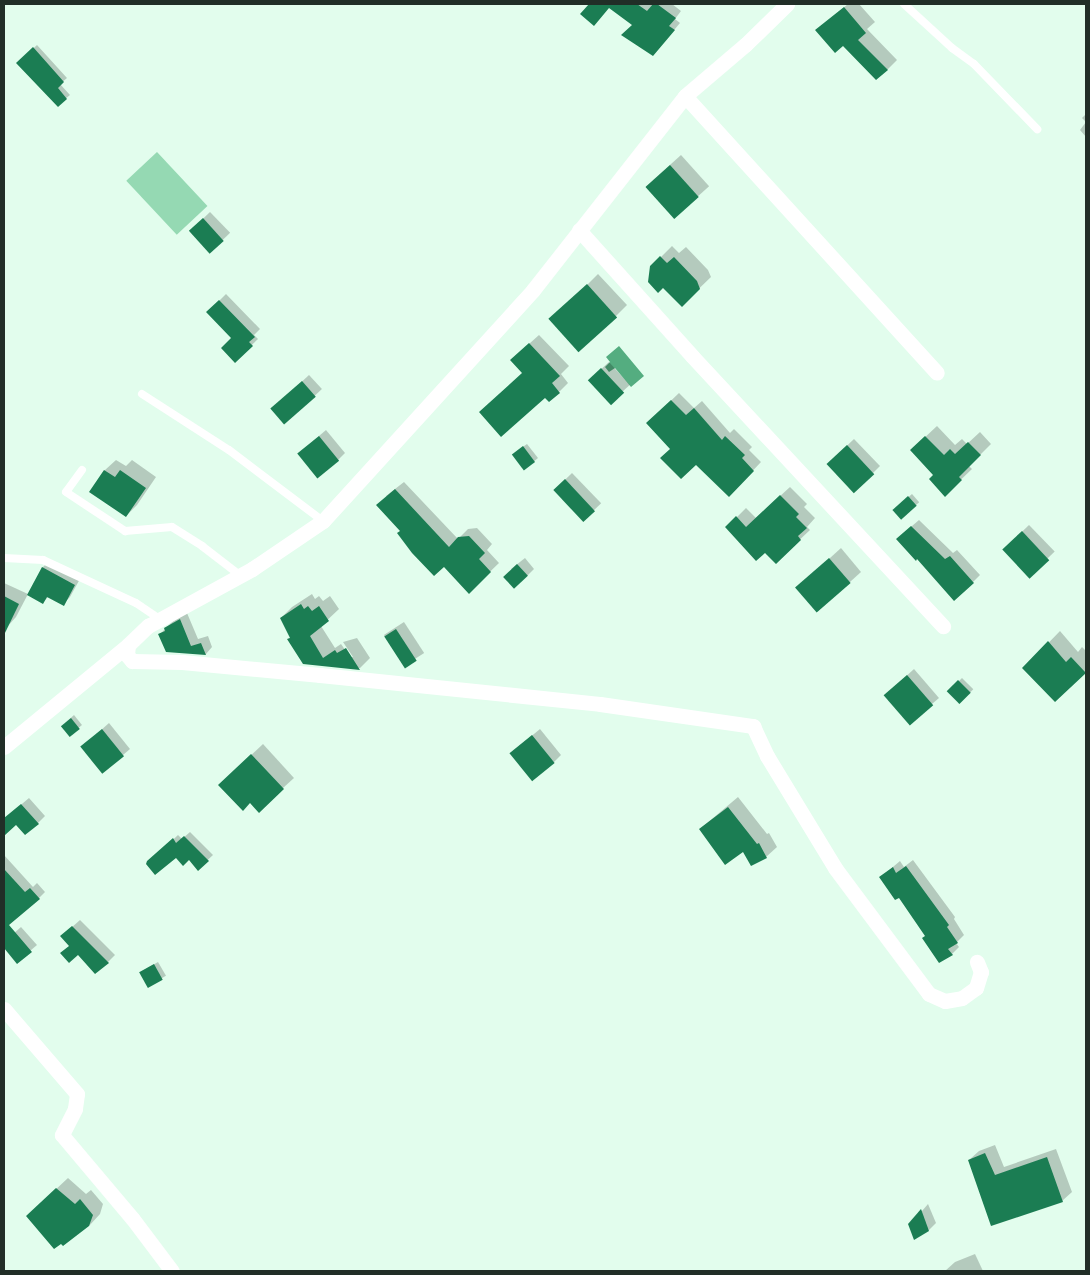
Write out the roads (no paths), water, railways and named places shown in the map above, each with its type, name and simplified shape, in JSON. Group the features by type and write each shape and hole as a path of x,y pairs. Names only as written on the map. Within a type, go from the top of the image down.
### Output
{"street":[{"path":"4,747 128,645 148,626 241,576 323,521 532,290 685,96 745,45 787,4"},
{"path":"685,96 937,373"},
{"path":"580,230 660,322 943,626"},
{"path":"128,645 127,655 132,662 182,662 320,674 600,704 753,726 766,756 835,868 929,994 945,1001 962,998 976,988 981,972 977,962"},
{"path":"4,1009 77,1094 75,1109 62,1135 132,1218 172,1271"}],"lane":[{"path":"904,4 945,42 974,64 1037,128"},
{"path":"142,394 229,450 323,521"},
{"path":"82,470 66,492 125,531 172,527 202,546 241,576"},
{"path":"4,558 43,560 128,599 160,619"}]}
